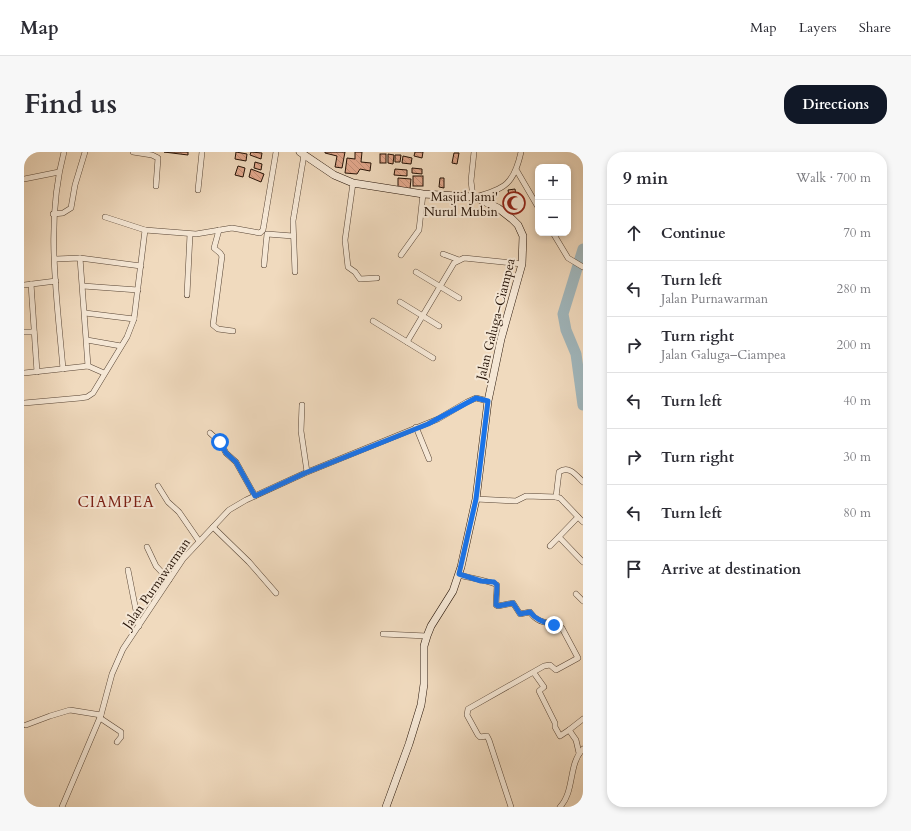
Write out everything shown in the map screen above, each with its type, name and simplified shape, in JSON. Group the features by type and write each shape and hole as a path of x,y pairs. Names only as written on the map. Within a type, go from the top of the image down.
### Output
{"street":[{"path":"63,370 56,281 53,214 59,172 64,152"},
{"path":"53,214 63,213 71,208 75,185 85,152"},
{"path":"133,152 152,155 158,158 156,186"},
{"path":"198,190 202,152"},
{"path":"105,216 145,230 190,234 206,233 232,228 256,234 263,230 276,152"},
{"path":"474,152 470,181 474,197 496,191 503,187 517,171 521,152"},
{"path":"295,272 293,221 302,153"},
{"name":"Jalan Galuga–Ciampea","path":"302,153 334,175 353,183 423,194 474,197 498,208 518,225 523,236 522,264 501,339 488,401 476,499 459,574 453,591 431,626 427,636 424,646 424,684 421,705 409,744 386,807"},
{"path":"517,171 535,202"},
{"path":"24,178 59,172"},
{"path":"353,183 345,240 347,266 360,279 377,278"},
{"path":"401,255 419,230 423,194"},
{"path":"24,403 87,397 93,393 121,346 134,319 145,230"},
{"path":"218,230 214,248 220,252 222,256 213,324 218,329 232,331"},
{"path":"187,295 190,234"},
{"path":"264,265 267,234 293,236"},
{"path":"555,236 571,261 583,267"},
{"path":"443,254 459,260"},
{"path":"56,259 80,258 141,266"},
{"path":"80,258 88,366"},
{"path":"407,342 454,263 464,258 522,264"},
{"path":"416,272 459,298"},
{"path":"24,285 56,281"},
{"path":"31,284 37,372"},
{"path":"82,286 138,290"},
{"path":"400,302 439,326"},
{"path":"85,312 134,319"},
{"path":"372,321 433,358"},
{"path":"24,332 34,332"},
{"path":"86,340 121,346"},
{"path":"24,373 63,370 88,366 104,373"},
{"name":"Jalan Purnawarman","path":"62,807 100,717 117,662 183,559 212,527 230,510 255,496 307,472 438,419 476,398 488,401"},
{"path":"302,405 301,431 307,472"},
{"path":"416,427 429,459"},
{"path":"210,433 236,462 255,496"},
{"path":"556,497 559,472 562,470 568,469 573,471 583,482"},
{"path":"158,486 168,502 180,514 199,541"},
{"path":"476,499 516,501 526,496 556,497 560,498 583,522"},
{"path":"550,546 578,517"},
{"path":"212,527 249,562 276,593"},
{"path":"559,537 583,562"},
{"path":"147,547 156,566 169,580"},
{"path":"128,570 139,626"},
{"path":"459,574 481,581 494,582 497,585 496,605 498,606 513,603 520,614 530,612 533,617 540,621 560,626 565,630 569,644 578,658 556,670 550,665 534,672 472,706 467,713 479,736 488,738 511,807"},
{"path":"576,594 583,601"},
{"path":"383,634 427,636"},
{"path":"534,672 544,687 539,691 560,736 583,719"},
{"path":"26,725 70,710 100,717 121,732 121,737 117,742"},
{"path":"560,807 570,790 577,757 581,751 569,730"}],"building":[{"path":"164,152 188,152 188,155"},
{"path":"236,152 247,154 246,161 235,159"},
{"path":"251,152 262,153 261,159 250,155"},
{"path":"325,152 345,152 342,168 335,167 337,156"},
{"path":"355,152 362,152 361,162 371,163 370,171 360,169 357,174 345,173 347,158 355,159"},
{"path":"415,152 423,152 422,158 414,156"},
{"path":"454,153 459,153 457,164 452,163"},
{"path":"380,154 386,154 386,163 380,163"},
{"path":"388,154 394,155 393,164 388,163"},
{"path":"395,155 401,155 400,162 395,162"},
{"path":"403,156 412,158 411,164 402,163"},
{"path":"255,162 262,164 261,170 254,168"},
{"path":"238,166 245,168 243,177 235,175"},
{"path":"412,168 422,169 422,174 412,173"},
{"path":"251,169 264,174 261,182 249,177"},
{"path":"395,169 407,170 407,176 394,175"},
{"path":"413,176 423,176 423,186 413,186"},
{"path":"398,178 411,179 410,189 398,188"},
{"path":"440,178 444,178 444,188 439,187"},
{"name":"Masjid Jami' Nurul Mubin","path":"515,189 516,195 519,195 522,209 510,212 507,197 509,196 508,190"}],"waterway":[{"path":"583,249 563,314 566,330 576,354 583,405"}],"place":[{"name":"Masjid Jami' Nurul Mubin","path":"514,203"}],"district":[{"name":"CIAMPEA","path":"116,502"}],"route":[{"path":"220,442 226,453 236,462 255,496 305,473 416,427 428,424 457,410 467,402 476,398 488,401 476,499 459,574 481,581 494,582 497,585 496,605 501,607 513,603 518,614 530,612 533,617 540,621 554,625"}]}
